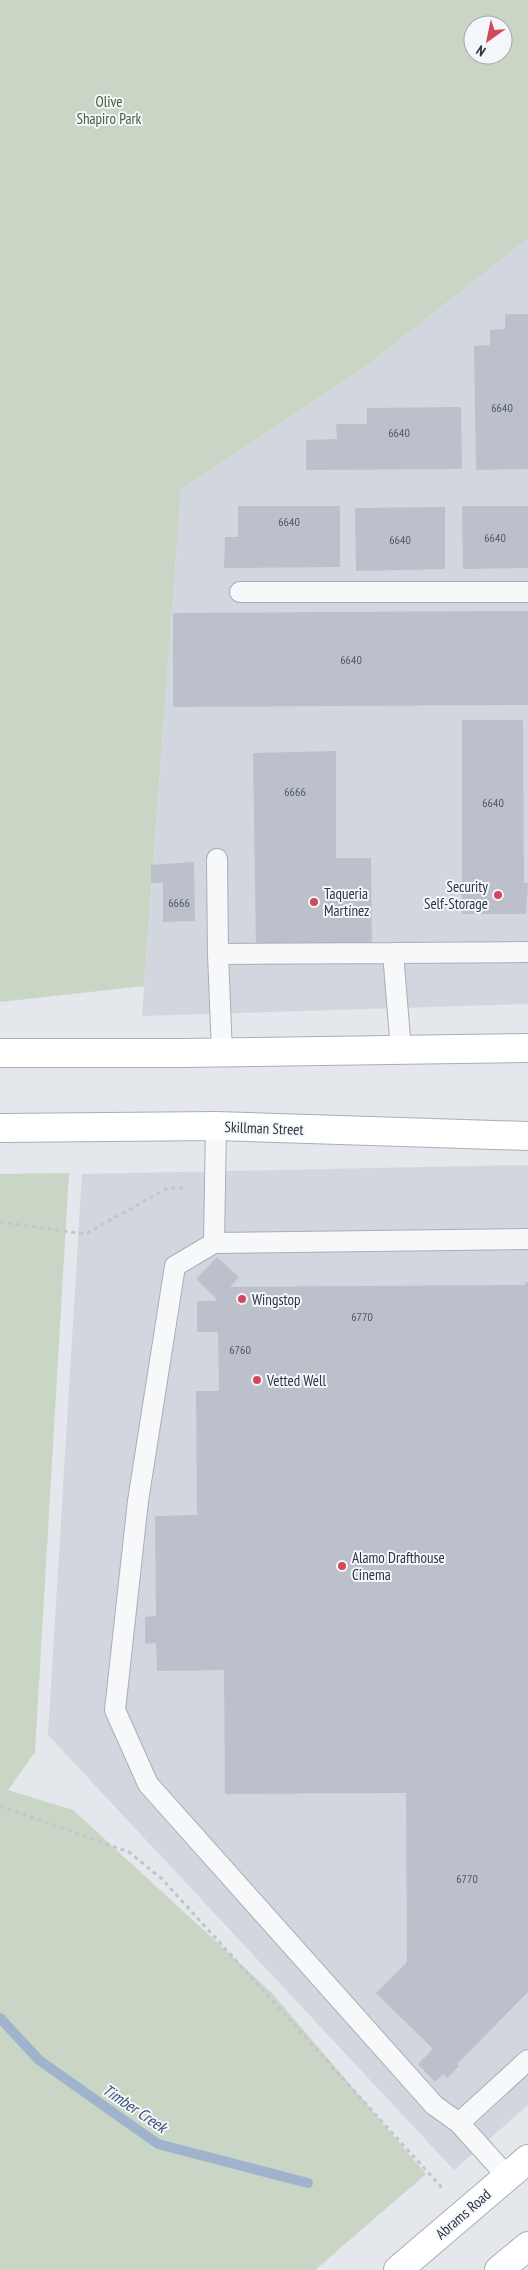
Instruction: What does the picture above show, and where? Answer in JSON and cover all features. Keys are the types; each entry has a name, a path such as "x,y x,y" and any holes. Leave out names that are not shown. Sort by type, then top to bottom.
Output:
{"main road":[{"path":"0,1053 222,1053 528,1048"},
{"name":"Skillman Street","path":"0,1128 216,1126 528,1136"},
{"name":"Abrams Road","path":"398,2270 528,2159"},
{"path":"500,2270 528,2246"}],"lane":[{"path":"240,592 528,592"},
{"path":"217,859 222,1053"},
{"path":"218,954 528,952"},
{"path":"393,953 401,1050"},
{"path":"214,1243 216,1126"},
{"path":"507,2176 459,2123 434,2105 148,1784 115,1710 138,1501 175,1266 214,1243 528,1239"},
{"path":"459,2123 528,2060"}],"path":[{"path":"0,1222 84,1234 168,1188 215,1189"},
{"path":"0,1806 129,1852 162,1878 465,2212"}],"shaded area":[{"path":"528,238 528,1004 142,1016 181,489 365,367"},
{"path":"528,1165 528,2105 454,2170 48,1735 82,1174"}],"green space":[{"name":"Olive Shapiro Park","path":"0,0 528,0 528,238 365,367 181,489 144,986 0,1002"},
{"path":"69,1173 35,1752 8,1790 73,1810 272,1993 426,2174 315,2270 0,2270 0,1174"}],"building":[{"path":"505,314 528,314 528,469 476,470 474,346 490,345 490,330 505,329"},
{"path":"461,407 462,469 306,470 306,440 337,439 336,424 367,424 367,408"},
{"path":"238,506 340,506 340,567 224,568 225,537 238,537"},
{"path":"462,506 528,506 528,568 463,569"},
{"path":"445,507 445,569 356,571 355,508"},
{"path":"528,611 528,705 173,707 173,613"},
{"path":"462,720 523,720 524,883 528,883 526,914 462,914"},
{"name":"Taqueria Martínez","path":"336,751 336,858 371,858 372,947 256,947 253,753"},
{"path":"194,862 195,921 163,922 163,883 151,883 151,865"},
{"name":"Alamo Drafthouse Cinema","path":"217,1257 239,1277 230,1287 524,1285 528,1281 528,1992 457,2064 459,2066 447,2078 443,2074 435,2082 418,2064 433,2049 376,1993 407,1962 406,1793 225,1794 224,1670 157,1671 156,1643 145,1644 145,1617 156,1616 155,1516 197,1515 196,1391 219,1391 218,1332 197,1332 197,1301 216,1301 216,1298 196,1279"}],"waterway":[{"name":"Timber Creek","path":"0,2018 39,2060 158,2144 308,2183"}],"place":[{"name":"Security Self-Storage","path":"498,895"},
{"name":"Taqueria Martínez","path":"314,902"},
{"name":"Wingstop","path":"242,1299"},
{"name":"Vetted Well","path":"257,1380"},
{"name":"Alamo Drafthouse Cinema","path":"342,1566"}]}
